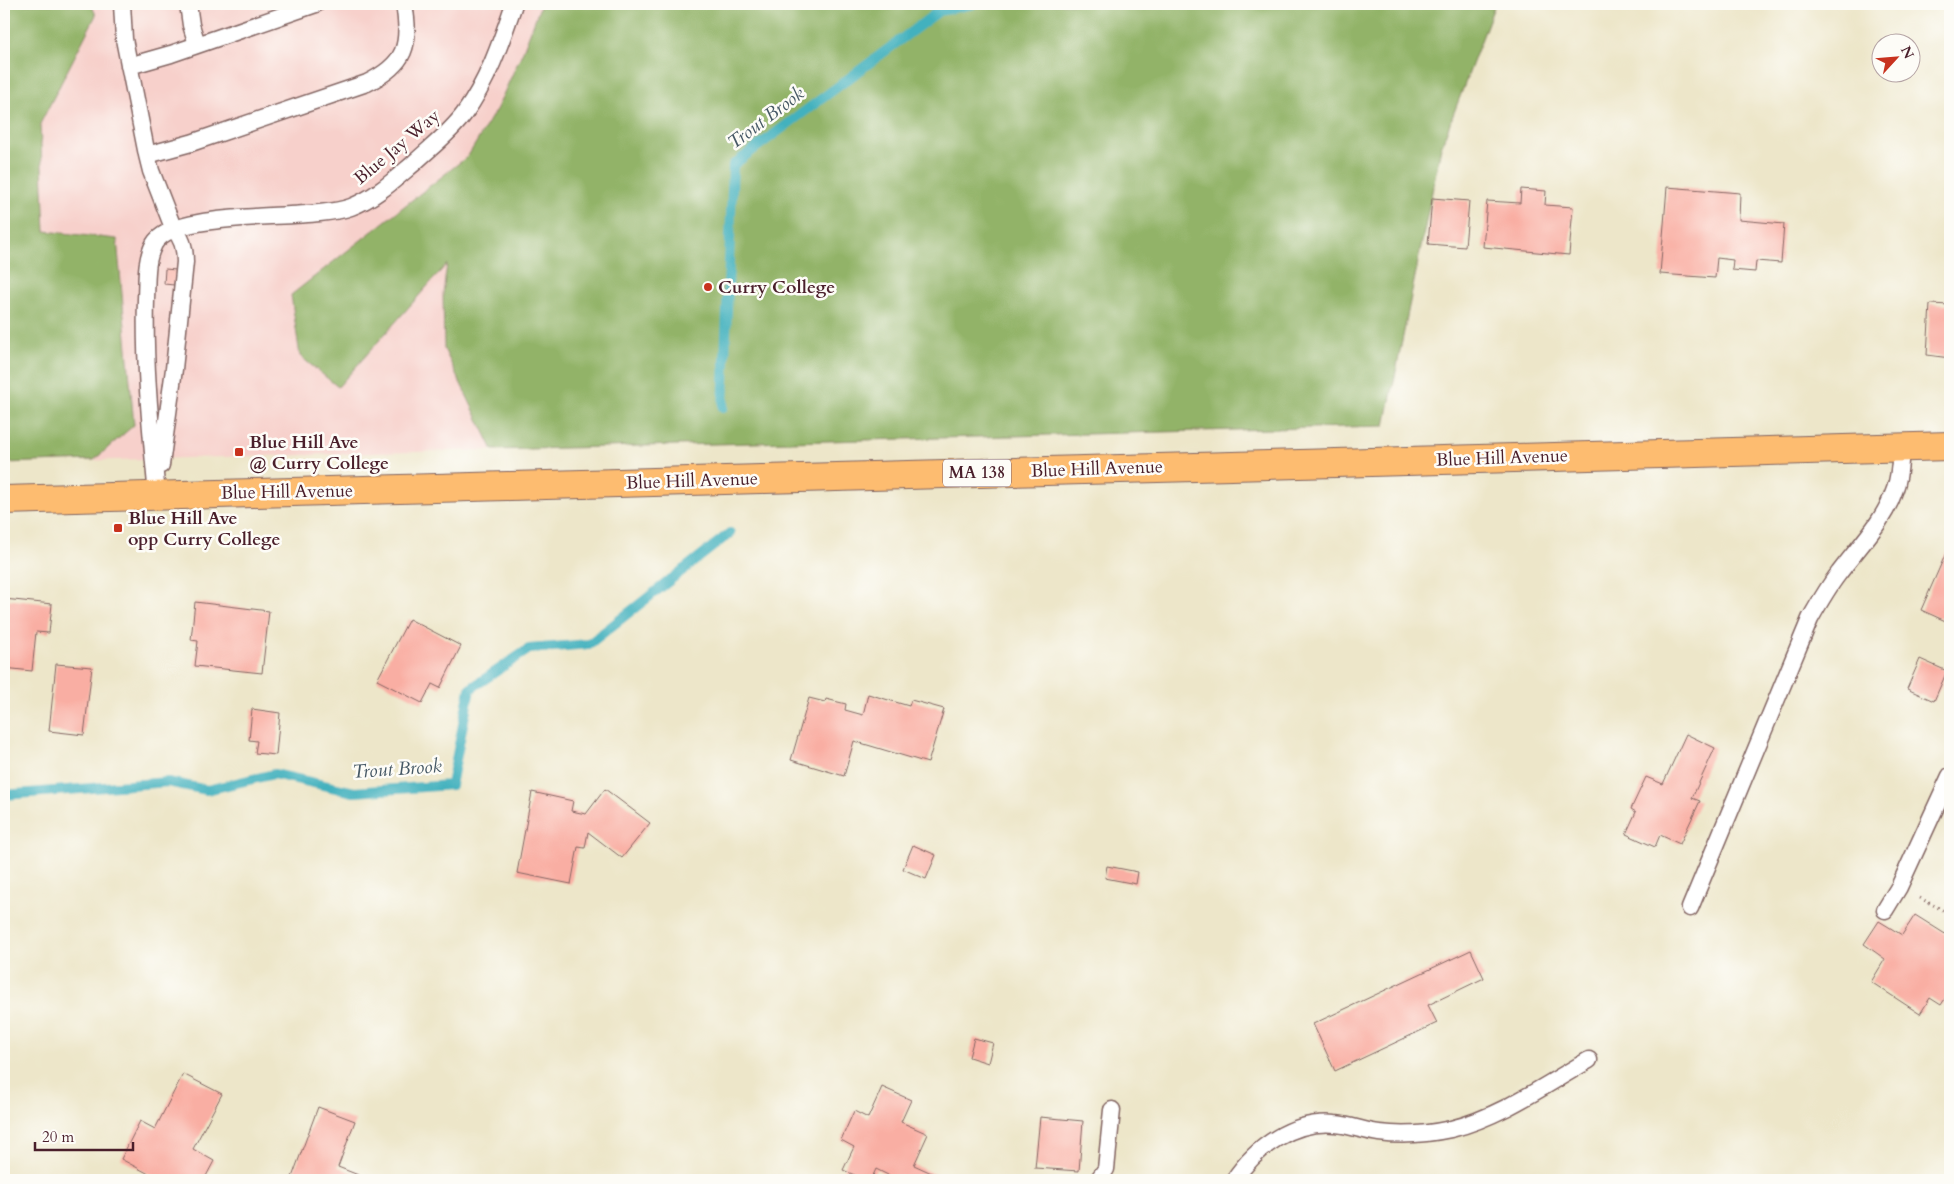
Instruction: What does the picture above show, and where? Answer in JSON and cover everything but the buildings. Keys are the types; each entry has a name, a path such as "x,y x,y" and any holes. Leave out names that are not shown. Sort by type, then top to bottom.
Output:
{"highway":[{"name":"Blue Hill Avenue","path":"4,500 1950,446"}],"lane":[{"path":"122,4 129,66 147,155 174,230 182,241 185,262 174,369 157,496"},
{"path":"188,4 191,25 197,44"},
{"path":"129,66 154,60 316,4"},
{"path":"147,155 191,143 367,83 387,72 399,60 406,45 407,20 404,4"},
{"name":"Blue Jay Way","path":"157,496 146,364 147,269 148,256 155,241 174,230 208,221 338,211 362,203 374,196 438,141 464,114 486,77 500,45 514,4"},
{"path":"1690,908 1810,619 1824,593 1886,510 1896,488 1900,468 1901,447"},
{"path":"1885,910 1899,887 1950,776"},
{"path":"1234,1180 1252,1157 1265,1145 1280,1136 1298,1129 1317,1124 1335,1124 1379,1133 1426,1134 1449,1130 1470,1124 1498,1112 1589,1060"},
{"path":"1098,1180 1106,1168 1112,1110"}],"path":[{"path":"1899,887 1950,914"}],"shaded area":[{"name":"Curry College","path":"4,4 1469,4 1385,426 4,463"}],"green space":[{"path":"4,4 91,4 96,15 40,124 45,231 117,239 134,425 94,460 4,463"},
{"name":"Curry College","path":"541,4 1495,4 1441,147 1385,426 493,450 444,349 443,294 447,264 338,387 300,356 291,295 468,156 497,108 523,51"}],"waterway":[{"name":"Trout Brook","path":"723,408 733,165 939,11 973,4"},
{"name":"Trout Brook","path":"4,795 168,782 207,790 274,774 354,792 451,785 470,689 529,649 589,644 730,533"}],"place":[{"name":"Curry College","path":"708,287"},
{"name":"Blue Hill Ave @ Curry College","path":"239,452"},
{"name":"Blue Hill Ave opp Curry College","path":"118,528"}]}
